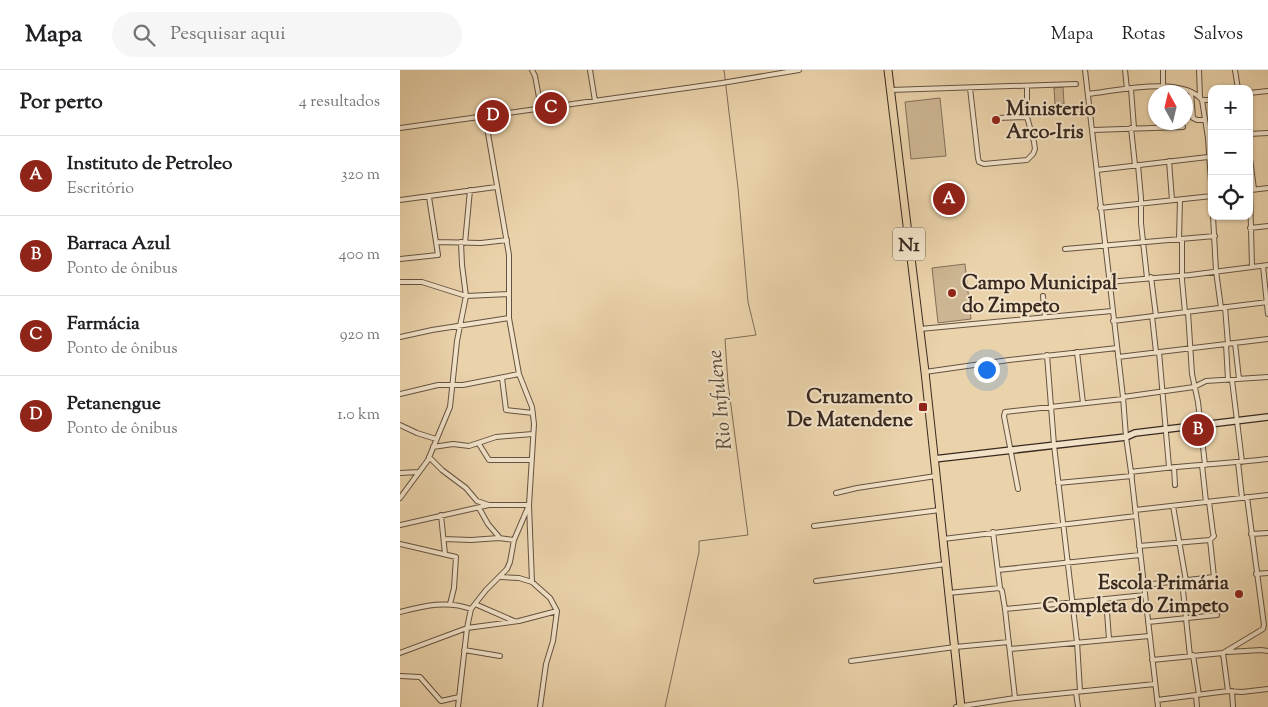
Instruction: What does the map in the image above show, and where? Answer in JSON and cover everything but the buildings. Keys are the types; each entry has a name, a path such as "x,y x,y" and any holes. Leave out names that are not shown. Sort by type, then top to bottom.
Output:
{"highway":[{"name":"N1","path":"888,70 925,372 959,706"}],"street":[{"path":"532,70 535,76 541,108"},
{"path":"590,70 595,101"},
{"path":"400,128 722,83 799,70"},
{"path":"1085,70 1158,707"},
{"path":"1125,70 1129,89 1143,241 1154,316 1165,430 1175,485"},
{"path":"1160,85 1163,70"},
{"path":"1199,70 1201,99 1208,131"},
{"path":"1235,70 1237,85"},
{"path":"890,90 1076,84"},
{"path":"970,88 978,158 981,164 1027,160 1032,156 1035,146 1026,117 1027,86"},
{"path":"1088,94 1148,88"},
{"path":"1253,92 1268,90"},
{"path":"1193,93 1201,99 1208,100"},
{"path":"484,116 510,267 509,318 519,374 530,398 533,413 529,505 532,582"},
{"path":"998,118 1026,117"},
{"path":"1193,118 1205,120"},
{"path":"1093,130 1148,128"},
{"path":"1253,134 1268,133"},
{"path":"1097,170 1208,157"},
{"path":"1169,162 1172,200"},
{"path":"400,200 429,198 496,187"},
{"path":"1253,190 1268,188"},
{"path":"400,498 429,457 450,406 457,341 466,296 462,265 470,190"},
{"path":"1100,208 1208,196"},
{"path":"400,259 438,254 429,198"},
{"path":"1144,586 1214,577 1210,540 1214,534 1207,502 1201,425 1192,374 1192,348 1182,282 1180,200"},
{"path":"1213,220 1216,271 1223,307 1244,498 1251,534 1263,628 1225,652"},
{"path":"1250,220 1252,267"},
{"path":"1250,228 1268,226"},
{"path":"1065,249 1215,236"},
{"path":"436,242 481,243 506,240"},
{"path":"1108,282 1149,277 1183,276 1268,265"},
{"path":"1262,266 1268,314"},
{"path":"400,282 422,282 466,296 509,294"},
{"path":"1043,296 1045,317"},
{"path":"1114,321 1267,302"},
{"path":"919,329 1112,311"},
{"path":"400,335 509,318"},
{"path":"1118,357 1268,339"},
{"path":"1235,343 1238,379"},
{"path":"925,372 1117,348"},
{"path":"1077,352 1083,403"},
{"path":"1047,356 1054,445 1077,642 1078,707"},
{"path":"400,394 438,385 453,386 519,374"},
{"path":"1018,489 1004,416 1006,412 1162,392 1194,387 1206,381 1268,377"},
{"path":"502,378 506,410 533,413"},
{"path":"934,459 1126,437 1135,433 1268,417"},
{"path":"400,425 436,439"},
{"path":"433,447 453,444 464,447 480,444 496,436 533,434"},
{"path":"480,444 490,460 530,460"},
{"path":"429,457 442,470 466,488 477,501 488,524 499,538"},
{"path":"1058,483 1172,467 1268,459"},
{"path":"400,473 419,472"},
{"path":"836,493 936,476"},
{"path":"1135,510 1268,495"},
{"path":"477,501 489,505"},
{"path":"400,525 489,505 529,505"},
{"path":"458,707 464,650 471,609 486,590 507,569 514,540 529,505"},
{"path":"1173,506 1180,542 1186,618 1198,695 1197,707"},
{"path":"814,526 940,510"},
{"path":"441,515 445,554"},
{"path":"943,539 1136,516"},
{"path":"993,532 1000,588 1006,609 1015,698"},
{"path":"1251,534 1268,533"},
{"path":"444,539 499,538 514,540"},
{"path":"1139,546 1210,540"},
{"path":"400,544 456,557 454,588 450,604"},
{"path":"998,570 1140,555"},
{"path":"816,581 946,564"},
{"path":"1256,574 1268,572"},
{"path":"501,576 532,582 550,598 556,612 554,634 546,664 540,707"},
{"path":"948,593 1000,588"},
{"path":"1006,609 1145,595"},
{"path":"1106,599 1109,639"},
{"path":"400,612 428,606 450,604 459,604 471,609"},
{"path":"475,604 514,621"},
{"path":"1262,612 1268,610"},
{"path":"400,652 467,628 556,612"},
{"path":"1148,622 1217,615"},
{"path":"1010,649 1149,636"},
{"path":"851,661 954,647 1009,642"},
{"path":"464,650 500,656"},
{"path":"1152,660 1225,652 1268,651"},
{"path":"1225,652 1233,707"},
{"path":"400,676 420,677 441,701 459,697"},
{"path":"959,706 1015,698 1155,684"},
{"path":"1157,700 1230,691 1242,692 1268,689"}],"shaded area":[{"path":"1063,87 1064,104 1055,104 1054,88"},
{"path":"940,98 946,156 911,159 905,102"},
{"name":"Campo Municipal do Zimpeto","path":"965,264 971,319 938,323 932,268"}],"waterway":[{"name":"Rio Infulene","path":"665,707 699,552 699,541 748,535 728,383 725,339 756,335 748,302 738,188 724,70"}],"place":[{"name":"Farmácia","path":"551,108"},
{"name":"Petanengue","path":"493,116"},
{"name":"Ministerio Arco-Iris","path":"996,120"},
{"name":"Instituto de Petroleo","path":"949,199"},
{"name":"Campo Municipal do Zimpeto","path":"952,293"},
{"name":"Cruzamento De Matendene","path":"923,407"},
{"name":"Barraca Azul","path":"1198,430"},
{"name":"Escola Primária Completa do Zimpeto","path":"1239,594"}]}
